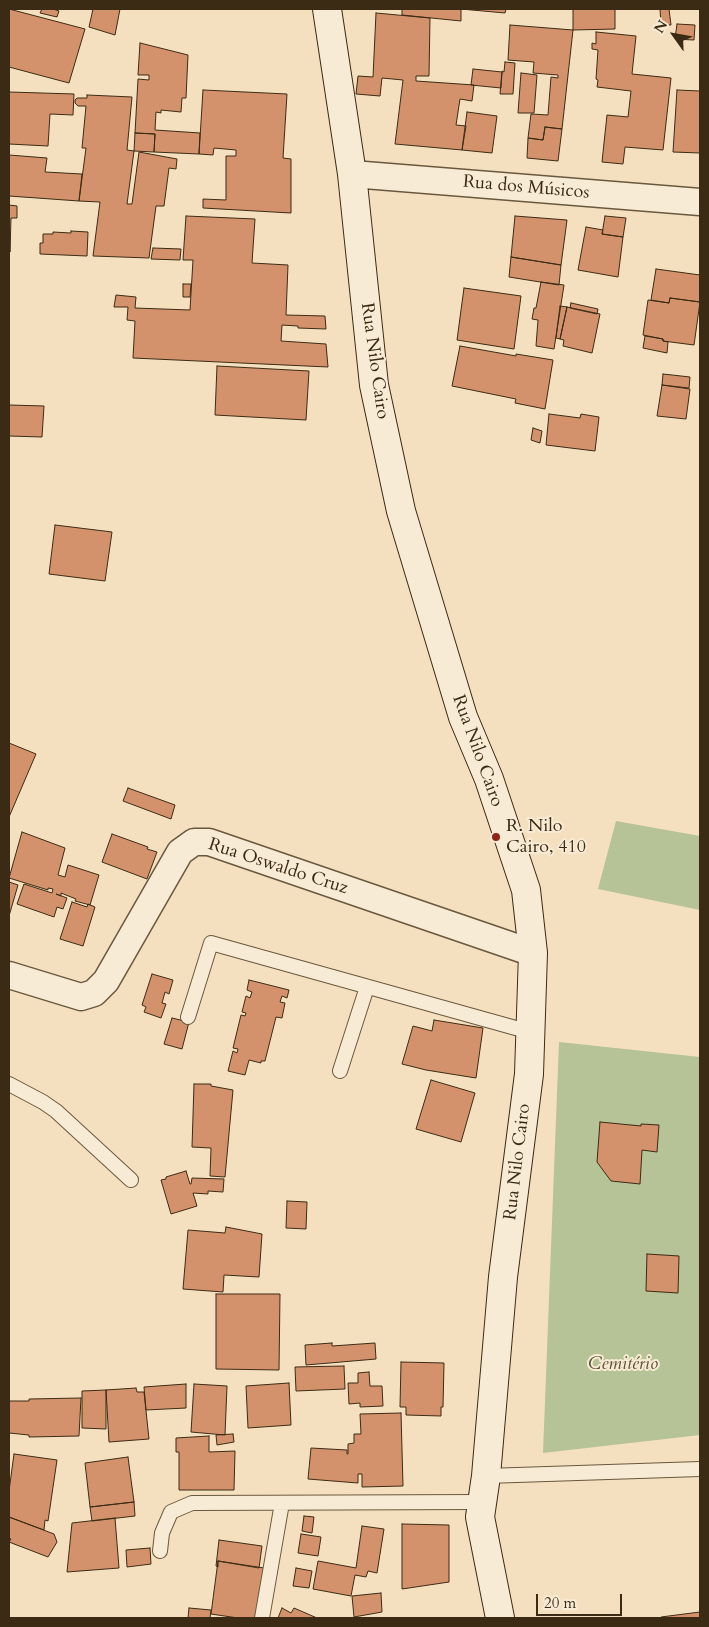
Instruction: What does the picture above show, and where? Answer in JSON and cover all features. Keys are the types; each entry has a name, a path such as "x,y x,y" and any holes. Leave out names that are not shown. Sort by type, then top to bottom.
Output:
{"street":[{"name":"Rua Nilo Cairo","path":"327,9 352,174 374,385 401,511 462,717 489,779 526,890 533,953 529,1074 503,1277 480,1517 500,1618"},
{"name":"Rua dos Músicos","path":"352,174 700,202"},
{"name":"Rua Oswaldo Cruz","path":"9,975 81,997 94,993 106,981 180,852 194,842 209,842 533,953"}],"lane":[{"path":"188,1017 211,943 530,1032"},
{"path":"340,1071 367,986"},
{"path":"9,1084 56,1111 131,1180"},
{"path":"160,1551 162,1533 171,1512 192,1503 282,1503 484,1489 700,1469"},
{"path":"262,1618 282,1503"}],"green space":[{"path":"616,821 700,836 700,910 598,889"},
{"name":"Cemitério","path":"559,1042 700,1057 700,1435 543,1453"}],"building":[{"path":"9,9 85,29 69,83 9,67"},
{"path":"42,9 59,11 57,17 40,13"},
{"path":"93,9 120,9 115,35 89,27"},
{"path":"402,9 461,9 461,21 402,15"},
{"path":"461,9 506,9 505,13"},
{"path":"573,9 615,9 615,29 573,30"},
{"path":"660,9 669,9 671,25 661,25"},
{"path":"376,13 430,18 429,76 416,76 416,81 474,85 472,101 460,99 456,125 466,126 462,150 395,144 403,80 382,78 380,96 356,94 358,76 373,77"},
{"path":"677,24 695,25 694,40 675,39"},
{"path":"510,25 573,30 562,129 545,127 543,140 528,138 531,114 548,115 551,77 558,78 558,75 533,73 534,62 508,60"},
{"path":"596,32 636,36 632,74 671,78 663,150 625,147 623,164 602,162 607,115 628,117 631,91 597,87 598,50 592,49 592,43 596,44"},
{"path":"140,43 188,55 186,98 182,98 181,112 161,110 161,113 156,112 155,130 200,133 199,154 154,152 155,134 135,133 138,79 149,80 149,75 138,75"},
{"path":"505,62 515,63 513,94 500,94 502,71 504,72"},
{"path":"473,69 502,72 501,88 471,85"},
{"path":"521,73 537,75 534,113 518,113"},
{"path":"203,90 287,94 283,158 291,159 291,213 203,208 203,199 226,200 226,156 236,156 236,150 214,148 213,155 199,154"},
{"path":"677,90 700,91 700,153 673,152"},
{"path":"9,92 74,94 73,115 50,114 48,146 9,144"},
{"path":"87,95 132,97 127,150 134,151 127,204 132,204 139,152 177,159 176,169 169,168 164,206 156,206 149,258 93,256 100,202 79,201 86,148 82,148 86,106 78,106 75,103 77,98 87,98"},
{"path":"467,112 497,116 492,153 462,150"},
{"path":"545,127 562,129 558,161 527,158 528,138 543,140"},
{"path":"135,133 155,134 154,152 134,151"},
{"path":"9,155 47,158 45,172 82,174 79,201 9,196"},
{"path":"9,205 17,206 17,218 11,218 10,252"},
{"path":"186,216 255,219 252,263 288,265 286,315 325,316 326,329 298,328 298,326 282,325 281,341 326,344 328,367 133,358 135,321 127,320 128,307 114,307 116,295 136,297 135,308 190,310 193,260 183,260"},
{"path":"515,216 567,220 561,265 511,257"},
{"path":"605,216 626,218 623,237 602,234"},
{"path":"586,227 603,230 602,234 623,237 618,277 578,270"},
{"path":"71,231 88,232 87,256 40,254 40,243 43,243 43,234 53,234 53,232 71,233"},
{"path":"153,248 181,249 180,260 151,259"},
{"path":"511,257 561,265 559,285 509,277"},
{"path":"656,269 700,275 700,302 670,298 669,303 651,300"},
{"path":"541,282 564,285 554,349 536,346 538,320 532,319"},
{"path":"183,284 191,284 190,297 183,297"},
{"path":"464,288 521,296 514,349 457,340"},
{"path":"670,298 700,302 694,345 663,341 663,339 643,335 648,300 669,303"},
{"path":"571,303 598,309 597,314 570,308"},
{"path":"560,306 567,307 560,339 556,338"},
{"path":"567,307 600,314 592,353 563,346 564,340 560,339"},
{"path":"645,336 663,339 663,341 668,342 667,353 643,348"},
{"path":"460,346 516,356 516,354 553,360 545,409 515,403 516,399 452,386"},
{"path":"217,366 309,371 306,420 215,415"},
{"path":"663,374 690,377 689,388 662,385"},
{"path":"662,385 690,389 686,419 657,416"},
{"path":"9,405 44,406 42,437 9,436"},
{"path":"549,414 580,418 581,414 599,417 595,451 546,445"},
{"path":"533,428 542,431 540,443 531,440"},
{"path":"55,525 112,532 105,581 49,574"},
{"path":"9,743 36,754 9,817"},
{"path":"128,788 175,805 171,819 123,801"},
{"path":"22,832 65,848 58,875 65,877 68,865 99,875 90,905 75,901 76,899 61,893 61,896 67,898 63,909 57,907 54,917 17,904 24,884 52,893 53,889 48,888 48,890 9,878"},
{"path":"112,834 157,852 147,879 102,862"},
{"path":"9,882 18,885 9,916"},
{"path":"72,902 87,907 88,904 95,907 83,946 60,939"},
{"path":"152,974 173,980 169,994 165,992 162,1003 166,1004 161,1018 144,1012 146,1007 142,1005"},
{"path":"249,980 289,990 287,998 282,996 280,1002 285,1003 282,1018 276,1017 265,1061 261,1061 261,1063 249,1060 245,1075 228,1071 233,1051 237,1053 238,1049 233,1048 241,1015 245,1016 246,1013 242,1012 246,996 250,998 252,992 247,990"},
{"path":"172,1018 189,1022 182,1049 164,1044"},
{"path":"434,1020 483,1028 476,1078 402,1064 413,1026 432,1031"},
{"path":"431,1080 475,1093 461,1142 416,1129"},
{"path":"194,1084 211,1084 211,1086 233,1090 225,1177 210,1176 211,1148 192,1147"},
{"path":"600,1122 641,1126 641,1124 659,1125 657,1152 642,1150 640,1184 611,1181 597,1162"},
{"path":"186,1171 190,1184 192,1178 224,1179 223,1192 193,1193 197,1206 171,1214 161,1180"},
{"path":"287,1201 307,1202 306,1229 286,1228"},
{"path":"226,1227 262,1234 259,1277 224,1275 223,1292 183,1289 188,1230 225,1233"},
{"path":"647,1254 679,1256 678,1293 646,1291"},
{"path":"216,1294 280,1294 279,1370 216,1369"},
{"path":"332,1343 332,1346 375,1343 376,1359 306,1365 305,1345"},
{"path":"401,1362 444,1363 441,1416 406,1415 406,1407 400,1407"},
{"path":"344,1366 345,1389 296,1391 295,1367"},
{"path":"369,1372 370,1386 382,1386 383,1406 360,1407 360,1403 349,1404 348,1383 358,1383 358,1373"},
{"path":"289,1383 291,1425 248,1428 246,1386"},
{"path":"186,1384 186,1408 146,1410 144,1387"},
{"path":"194,1384 227,1386 225,1435 191,1432"},
{"path":"136,1388 137,1392 144,1392 149,1439 109,1442 106,1390"},
{"path":"106,1390 106,1429 82,1428 82,1391"},
{"path":"81,1398 79,1436 29,1437 29,1435 9,1433 9,1401"},
{"path":"401,1413 403,1486 362,1487 362,1474 358,1474 358,1483 308,1479 311,1448 347,1450 348,1454 348,1444 354,1443 354,1434 361,1434 360,1414"},
{"path":"233,1434 234,1442 217,1445 216,1435"},
{"path":"209,1436 209,1452 235,1451 234,1490 179,1490 179,1452 176,1452 176,1438"},
{"path":"14,1454 57,1460 48,1521 45,1520 44,1530 9,1517 9,1491"},
{"path":"128,1457 134,1502 90,1507 85,1463"},
{"path":"134,1502 135,1516 92,1521 90,1507"},
{"path":"304,1516 314,1517 312,1533 302,1531"},
{"path":"9,1517 54,1534 57,1542 48,1557 9,1542 11,1539 9,1538"},
{"path":"115,1518 119,1568 67,1572 72,1523"},
{"path":"402,1524 449,1525 449,1582 402,1589"},
{"path":"362,1526 384,1529 377,1573 368,1571 366,1577 355,1575 351,1596 313,1589 318,1561 356,1568"},
{"path":"301,1534 321,1537 318,1556 298,1553"},
{"path":"219,1540 262,1546 259,1568 218,1561 218,1567 216,1566"},
{"path":"150,1548 151,1564 127,1567 126,1550"},
{"path":"218,1561 264,1568 256,1618 238,1618 211,1614"},
{"path":"296,1568 312,1571 309,1588 293,1586"},
{"path":"381,1593 382,1612 354,1617 352,1596"},
{"path":"189,1608 211,1610 210,1618 188,1618"},
{"path":"282,1608 291,1613 294,1608 317,1618 278,1618"},
{"path":"700,1612 700,1618 661,1618 661,1617"}],"place":[{"name":"R. Nilo Cairo, 410","path":"496,837"}]}
